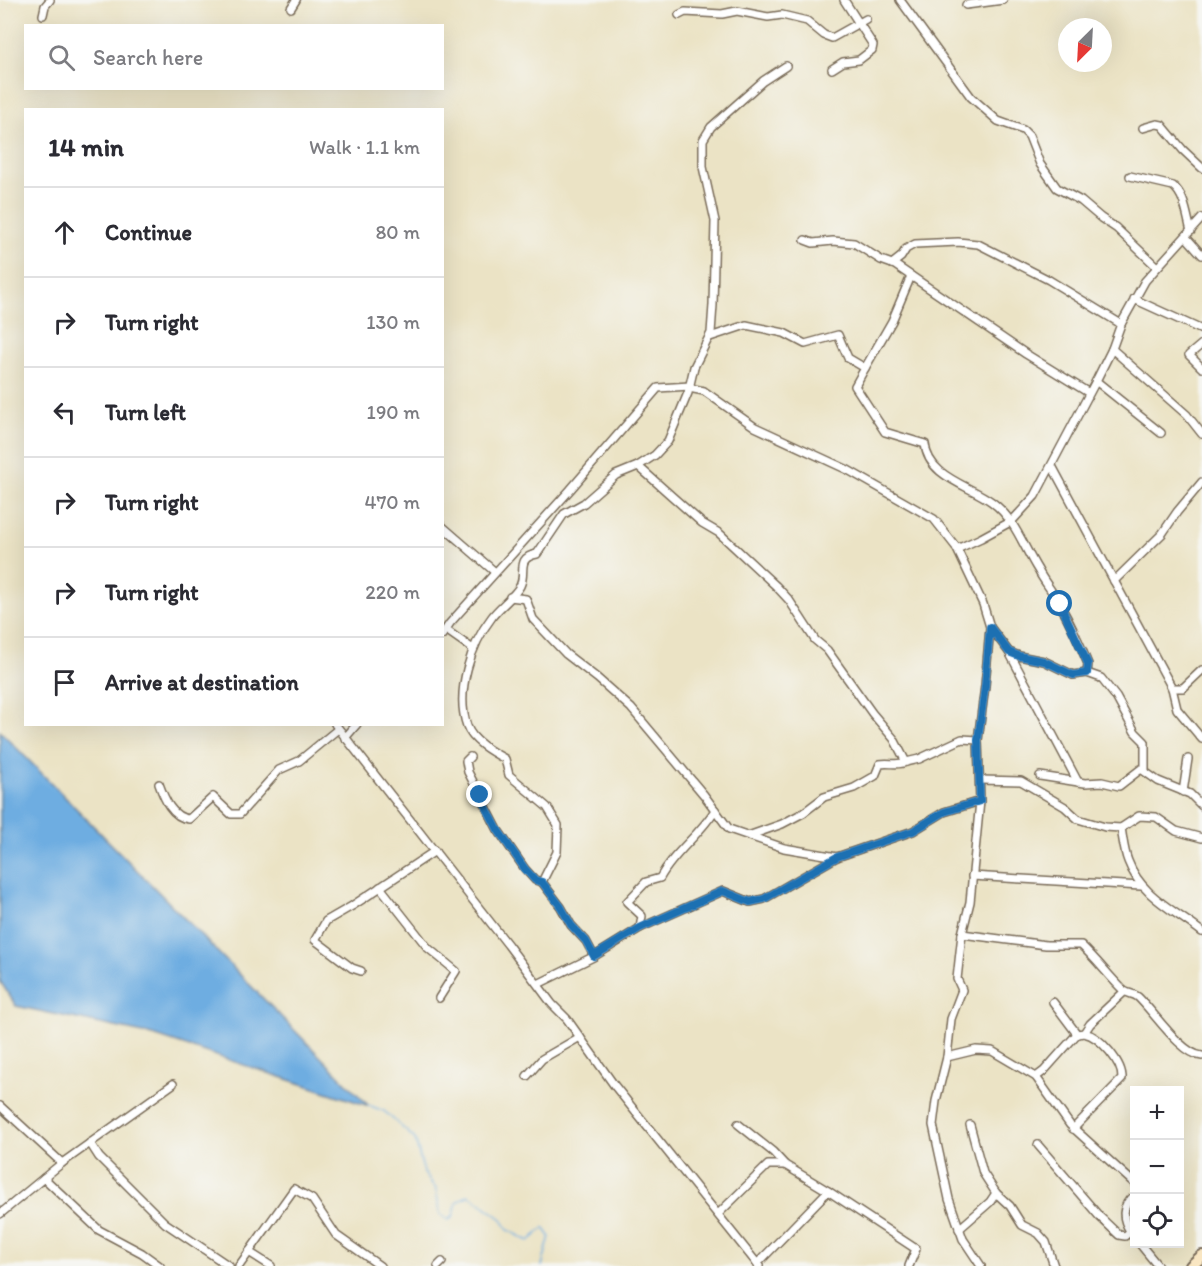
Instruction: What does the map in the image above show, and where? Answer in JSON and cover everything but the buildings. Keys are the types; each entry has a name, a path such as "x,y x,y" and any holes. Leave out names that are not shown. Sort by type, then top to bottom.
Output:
{"street":[{"path":"43,15 45,6 50,0"},
{"path":"291,8 296,0"},
{"path":"832,69 843,62 859,60 872,50 873,45 844,0"},
{"path":"900,0 971,97 998,121 1023,130 1029,136 1040,164 1057,188 1081,201 1101,219 1116,228 1157,267"},
{"path":"966,5 1003,0"},
{"path":"679,15 686,12 722,14 737,11 768,17 782,15 807,21 831,38 867,19"},
{"path":"542,882 557,852 558,825 547,807 509,775 505,759 488,750 467,728 464,690 467,665 489,620 521,585 523,562 530,555 537,554 564,514 584,504 610,479 655,455 668,441 689,387 694,367 710,337 715,220 703,167 703,140 711,128 763,81 786,66"},
{"path":"1143,128 1162,125 1202,168"},
{"path":"1130,176 1173,186 1176,189 1181,197 1188,234 1202,255"},
{"path":"957,549 1012,521 1035,496 1096,381 1121,324 1144,281 1202,218"},
{"path":"805,240 813,243 832,241 854,243 911,276 1026,354 1089,393"},
{"path":"892,264 901,257 906,249 915,244 958,242 978,244 1049,279 1121,324"},
{"path":"911,276 892,321 855,386 885,432 925,444 926,451 934,464 949,479 993,502 1012,521 1038,571 1060,604 1088,664 1087,673"},
{"path":"1134,299 1202,330"},
{"path":"710,337 746,325 784,333 805,344 838,335 848,358 865,368"},
{"path":"1202,344 1189,355 1202,368"},
{"path":"1112,349 1187,415 1202,434"},
{"path":"1096,381 1161,433"},
{"path":"473,649 445,627 570,490 658,388 689,387 704,391 755,427 848,470 934,519 957,549 983,604 990,627 1009,652 1078,782"},
{"path":"638,466 702,523 719,533 789,600 815,640 827,650 872,713 894,739 906,762"},
{"path":"1052,466 1172,688 1177,710 1202,739"},
{"path":"1114,581 1162,534 1202,482"},
{"path":"444,528 495,572"},
{"path":"510,597 526,599 533,619 566,654 631,708 699,788 729,829 784,848 837,857"},
{"path":"981,1266 959,1229 949,1199 933,1125 936,1101 948,1057 951,1019 962,990 957,979 962,934 970,902 980,801 978,740 990,627"},
{"path":"1009,652 1044,661 1073,675 1087,673 1103,680 1116,697 1135,732 1145,741 1145,771"},
{"path":"1172,688 1183,688 1202,670"},
{"path":"345,738 355,726"},
{"path":"159,784 172,810 182,819 189,819 213,797 231,814 240,814 279,770 299,761 337,727 580,1037 614,1085 758,1265 828,1191"},
{"path":"751,835 782,824 803,813 824,797 854,788 875,776 880,764 899,765 919,759 962,739 978,740"},
{"path":"470,757 466,761 468,772 498,830 525,869 535,880 542,882 571,925 586,941 594,956"},
{"path":"1183,792 1188,759"},
{"path":"1040,776 1078,782 1102,782 1119,786 1141,769 1158,781 1190,794 1202,806"},
{"path":"980,780 1021,781 1065,807 1078,819 1105,827 1121,828 1139,816 1156,817 1176,831 1202,838"},
{"path":"538,984 594,956 640,928 723,891 750,902 764,899 837,857 913,831 944,812 980,801"},
{"path":"640,928 642,916 627,902 646,882 660,878 669,862 706,824 715,810"},
{"path":"1121,828 1128,861 1141,886 1158,902 1202,932"},
{"path":"361,971 352,969 315,940 326,921 435,851"},
{"path":"972,876 1141,886"},
{"path":"380,887 428,948 456,971 439,998"},
{"path":"962,934 1046,945 1081,945 1124,992 1138,997 1158,1021 1193,1054 1202,1056"},
{"path":"1036,1077 1124,992"},
{"path":"1053,1002 1081,1033 1091,1034 1116,1060 1123,1071 1122,1079 1073,1129"},
{"path":"527,1076 542,1059 580,1037"},
{"path":"948,1057 976,1050 992,1051 1036,1077 1045,1093 1073,1129 1130,1179"},
{"path":"0,1214 62,1163 173,1084"},
{"path":"0,1106 62,1163"},
{"path":"738,1124 773,1152 785,1165 916,1249 909,1266"},
{"path":"970,1125 983,1173 996,1193 1010,1206 1022,1225 1038,1233 1046,1242 1054,1266"},
{"path":"90,1143 99,1157 165,1223 229,1266"},
{"path":"1038,1145 1109,1226 1119,1235 1125,1236 1130,1234"},
{"path":"718,1214 768,1164 773,1152"},
{"path":"768,1164 785,1165"},
{"path":"44,1178 99,1230 142,1253 160,1266"},
{"path":"239,1266 294,1189 312,1199 336,1235 380,1266"},
{"path":"959,1229 990,1202 996,1193"},
{"path":"1130,1199 1126,1204 1124,1215 1125,1226 1130,1230"},
{"path":"1143,1248 1158,1266"},
{"path":"249,1252 271,1266"}],"water":[{"path":"0,731 369,1106 153,1035 16,1006 0,981"}],"waterway":[{"path":"368,1105 384,1111 415,1139 424,1173 436,1189 440,1214 448,1220 453,1217 457,1202 469,1195 502,1219 508,1230 529,1241 544,1228 550,1236 542,1266"}],"route":[{"path":"480,795 498,830 525,869 535,880 542,882 571,925 586,941 594,956 640,928 690,908 723,891 750,902 764,899 837,857 913,831 944,812 980,801 978,740 990,627 1009,652 1044,661 1076,676 1087,673 1088,664 1060,604"}]}
